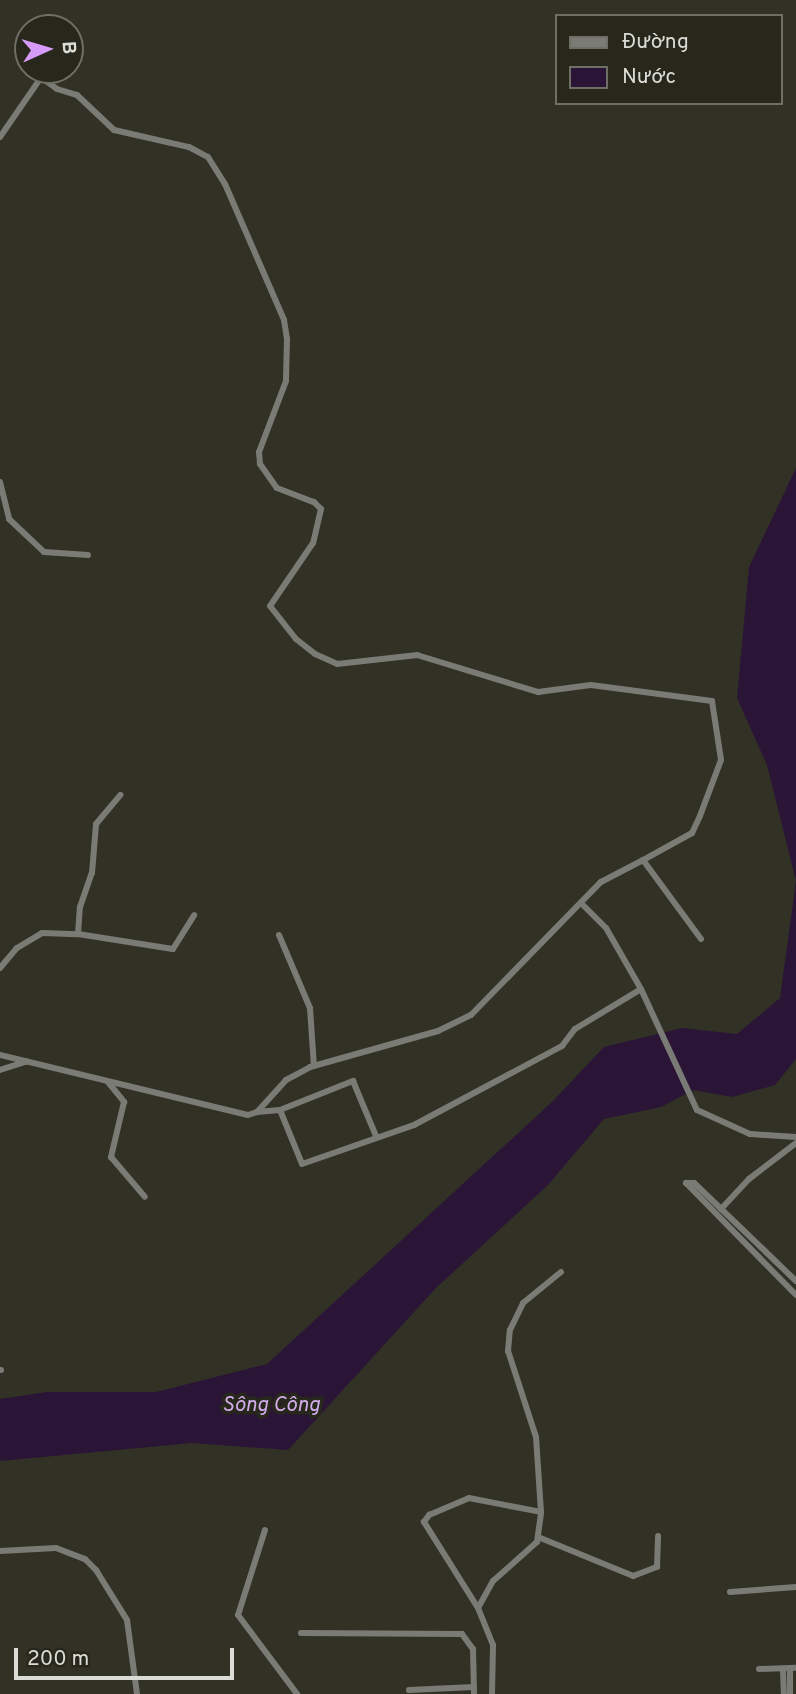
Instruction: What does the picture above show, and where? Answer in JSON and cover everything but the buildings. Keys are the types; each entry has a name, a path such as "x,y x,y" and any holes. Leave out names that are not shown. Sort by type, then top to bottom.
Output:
{"street":[{"path":"0,136 36,84"},
{"path":"52,84 78,95 114,130 197,150 208,157 225,184 284,320 287,339 286,381 260,452 260,464 277,488 314,502 321,509 313,543 270,606 296,639 315,654 337,664 417,655 538,692 591,685 712,701 721,760 692,832 610,876 471,1016 439,1031 314,1066 286,1080 257,1112"},
{"path":"0,482 9,517 44,552 89,555"},
{"path":"0,520 9,517"},
{"path":"78,934 80,907 92,873 96,824 120,796"},
{"path":"643,860 701,939"},
{"path":"581,903 606,928 641,989 695,1107 731,1129 796,1137"},
{"path":"0,968 30,938 42,933 78,934 173,949 194,915"},
{"path":"279,935 310,1008 314,1066"},
{"path":"279,1110 299,1163 414,1125 562,1046 575,1029 641,989"},
{"path":"0,1055 248,1115 279,1110 353,1081 376,1136"},
{"path":"0,1070 27,1061"},
{"path":"106,1080 124,1102 111,1157 145,1197"},
{"path":"721,1209 749,1179 796,1143"},
{"path":"796,1281 694,1183 686,1183 796,1295"},
{"path":"478,1608 493,1581 538,1537 541,1512 536,1440 508,1351 510,1331 523,1303 561,1272"},
{"path":"492,1694 493,1645 478,1608 424,1522 429,1515 468,1498 541,1512"},
{"path":"265,1530 238,1615 297,1694"},
{"path":"538,1537 633,1576 657,1567 658,1536"},
{"path":"0,1551 56,1548 85,1559 96,1570 127,1620 137,1694"},
{"path":"730,1592 796,1587"},
{"path":"300,1633 462,1634 473,1648 474,1691 409,1690"},
{"path":"759,1669 790,1669"},
{"path":"784,1694 790,1669"},
{"path":"790,1669 790,1694"}],"water":[{"path":"796,468 796,881 767,765 737,698 749,567"},
{"name":"Sông Công","path":"796,881 796,1059 775,1085 732,1097 693,1090 661,1107 604,1119 548,1185 436,1288 288,1450 192,1443 0,1461 0,1399 47,1392 156,1392 267,1364 552,1102 604,1047 682,1028 737,1034 780,998"}]}
